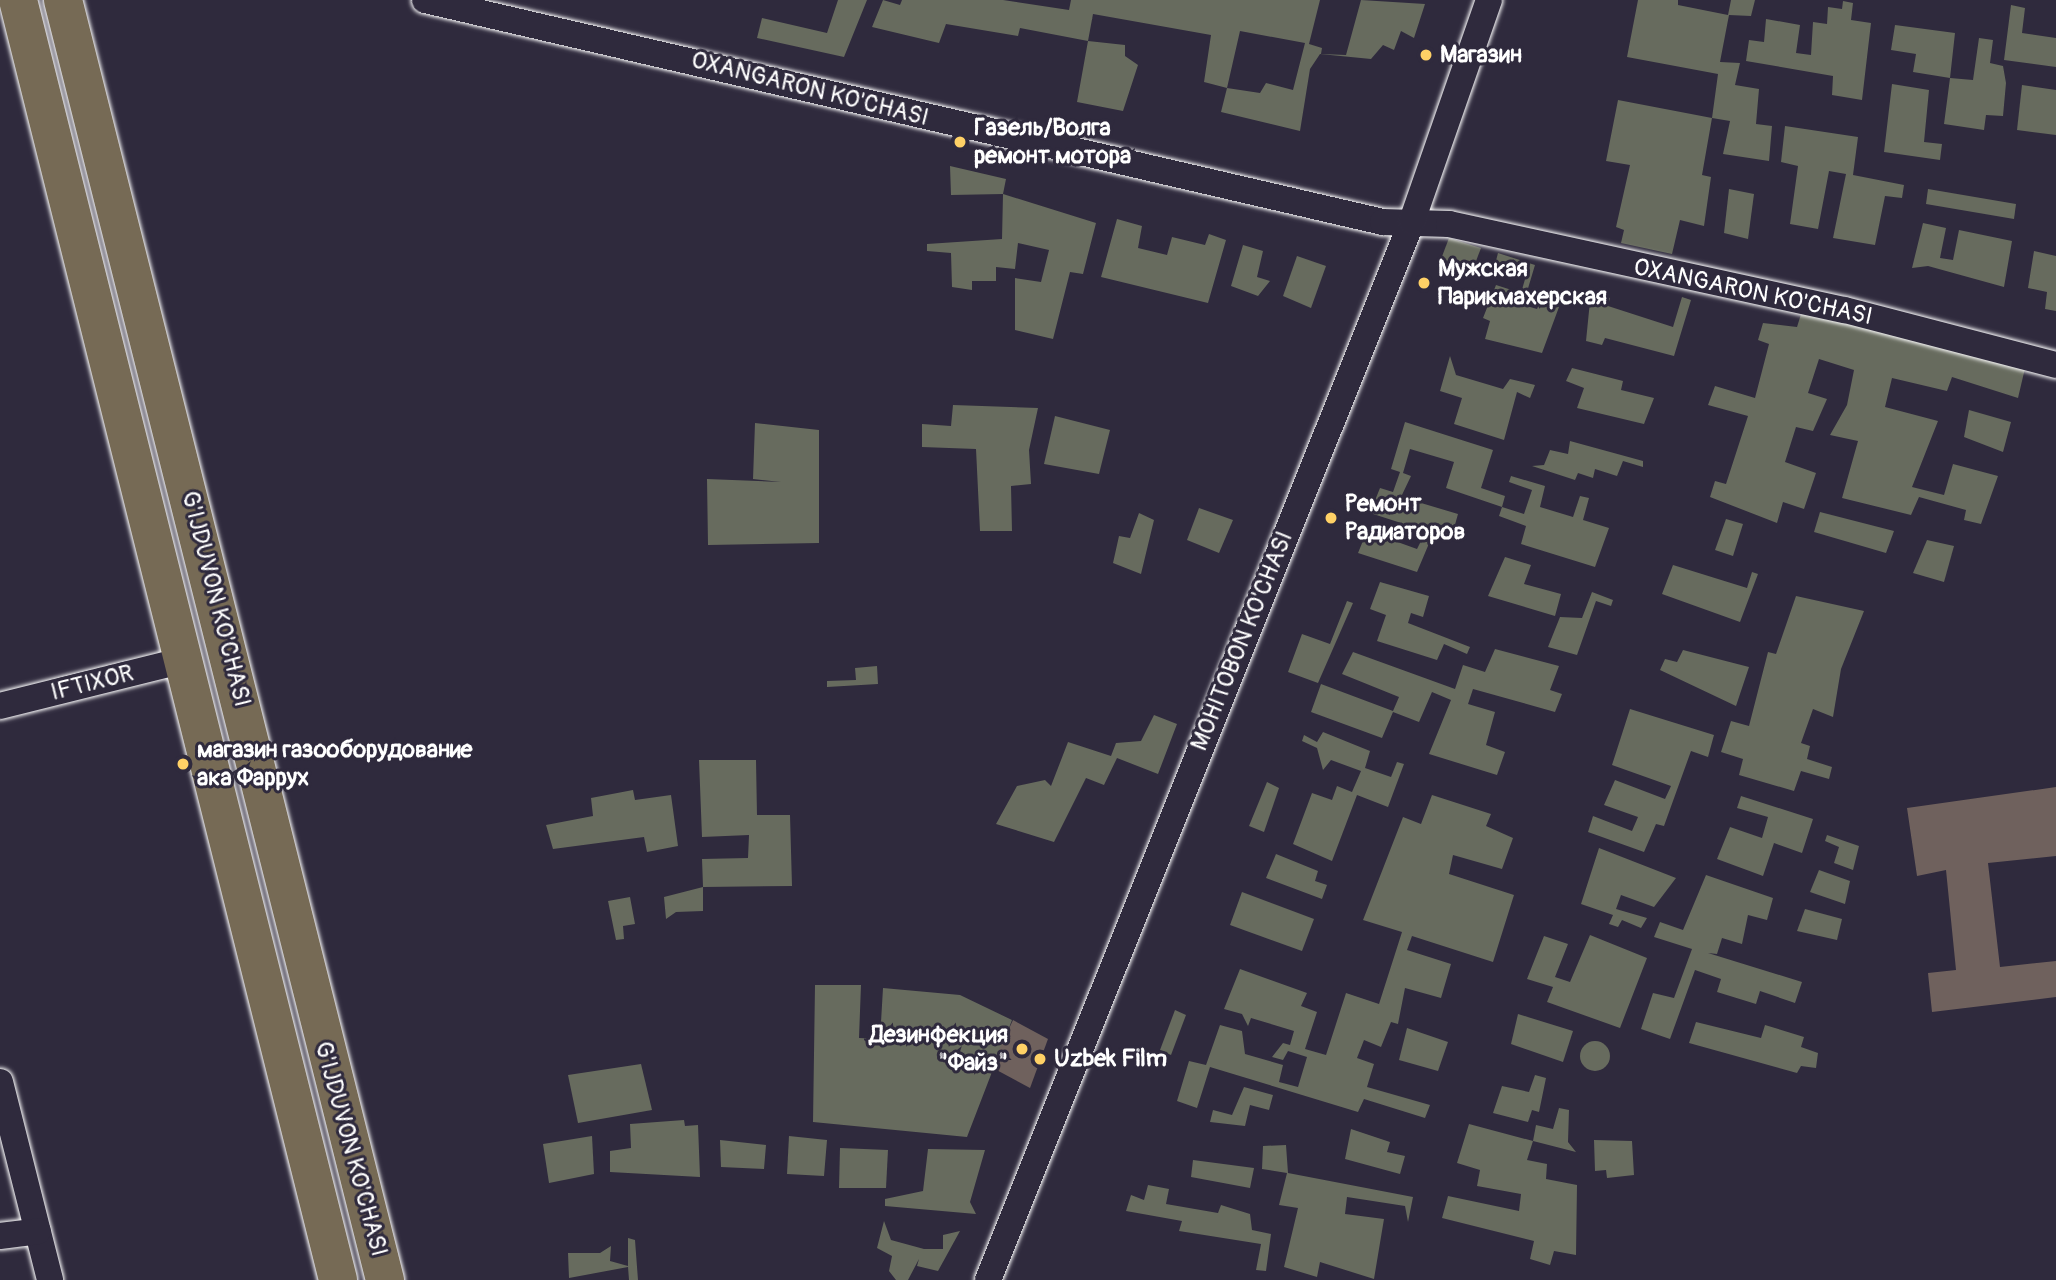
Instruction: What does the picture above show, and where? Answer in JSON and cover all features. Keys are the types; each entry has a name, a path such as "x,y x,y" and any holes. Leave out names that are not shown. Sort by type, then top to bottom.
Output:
{"main road":[{"name":"G'IJDUVON KO'CHASI","path":"18,0 338,1280"},
{"name":"G'IJDUVON KO'CHASI","path":"63,0 385,1280"}],"street":[{"name":"OXANGARON KO'CHASI","path":"425,0 1383,222 1412,221 1845,310 2056,365"},
{"name":"MOHITOBON KO'CHASI","path":"988,1280 1412,221 1489,0"},
{"name":"IFTIXOR","path":"0,706 184,660"},
{"path":"0,1082 50,1280"},
{"path":"0,1236 38,1231"}],"shaded area":[{"path":"838,0 867,0 844,57 757,38 762,18 827,33"},
{"path":"883,0 900,5 902,0 1003,0 1069,10 1071,0 1320,0 1309,44 1322,48 1321,54 1346,55 1361,0 1425,4 1414,38 1401,31 1394,50 1383,45 1371,59 1320,54 1310,69 1300,131 1221,112 1227,88 1204,82 1211,35 1093,14 1088,41 1020,28 1018,36 946,24 939,43 872,27","holes":["1240,31 1305,43 1293,90 1266,83 1260,93 1227,88"]},
{"path":"1638,0 1678,0 1678,5 1728,15 1731,0 1755,0 1751,16 1729,15 1720,62 1740,63 1735,85 1759,89 1756,124 1772,126 1769,161 1723,154 1730,121 1712,118 1718,74 1627,57"},
{"path":"1843,1 1853,3 1851,20 1871,23 1862,100 1832,95 1833,76 1746,61 1749,40 1764,42 1766,19 1800,25 1796,53 1811,55 1813,22 1827,24 1828,7 1842,9"},
{"path":"2011,5 2025,8 2022,33 2056,38 2056,67 2004,60"},
{"path":"1895,25 1955,33 1950,78 1913,72 1916,54 1891,50"},
{"path":"1979,38 1993,40 1990,63 2003,66 2006,83 2003,116 1986,115 1984,130 1944,124 1950,78 1973,80"},
{"path":"1088,41 1125,45 1125,56 1138,65 1123,111 1077,102"},
{"path":"1892,84 1929,90 1924,142 1942,144 1940,160 1884,152"},
{"path":"2022,85 2056,90 2056,135 2017,130"},
{"path":"1618,100 1712,118 1702,175 1711,177 1704,226 1680,220 1672,254 1621,243 1624,230 1616,227 1630,165 1606,161"},
{"path":"1785,126 1858,137 1853,175 1904,185 1902,198 1885,196 1875,245 1833,238 1846,174 1829,171 1818,229 1790,224 1798,166 1781,162"},
{"path":"950,166 1006,179 1003,194 951,195"},
{"path":"1729,189 1754,194 1748,239 1724,233"},
{"path":"1928,189 2016,204 2014,219 1926,204"},
{"path":"1003,194 1096,223 1083,274 1070,272 1053,339 1015,330 1015,278 1041,282 1049,250 1018,243 1015,269 996,267 996,281 972,281 972,290 952,287 951,253 927,251 927,244 1002,239"},
{"path":"1117,219 1142,226 1138,248 1167,255 1172,237 1205,245 1209,234 1226,240 1208,303 1101,277"},
{"path":"1923,223 1946,228 1940,258 1953,260 1959,230 2012,241 2004,287 1928,266 1912,268"},
{"path":"1449,238 1481,248 1470,277 1438,267"},
{"path":"1243,245 1263,251 1257,277 1270,281 1258,296 1231,286"},
{"path":"2034,251 2056,256 2056,311 2045,309 2047,292 2028,288"},
{"path":"1498,253 1535,265 1523,305 1537,309 1541,300 1559,307 1542,353 1485,339 1490,321 1483,318 1496,285 1521,293 1528,269 1502,261 1498,276 1492,276"},
{"path":"1297,256 1326,266 1311,308 1283,296"},
{"path":"1591,291 1610,298 1608,306 1673,327 1682,297 1691,300 1674,356 1605,338 1602,345 1586,341"},
{"path":"1802,311 2026,364 2018,398 1952,377 1947,391 1892,378 1885,407 1938,421 1912,487 1944,495 1953,464 1998,476 1981,524 1964,520 1966,510 1919,497 1911,515 1842,498 1858,441 1830,435 1847,405 1854,370 1819,359 1808,393 1827,399 1813,431 1796,427 1785,462 1816,473 1804,509 1783,502 1777,523 1710,497 1715,481 1726,484 1748,416 1708,405 1715,386 1755,398 1769,344 1758,340 1763,323 1797,327"},
{"path":"1450,356 1456,375 1503,389 1510,379 1535,385 1530,398 1517,392 1504,440 1454,424 1462,398 1440,391"},
{"path":"1572,368 1623,381 1621,390 1654,398 1644,424 1577,408 1584,388 1566,381"},
{"path":"953,405 1038,408 1029,450 1031,484 1011,486 1012,531 980,531 976,449 922,447 922,424 951,426"},
{"path":"1969,410 2011,422 2003,452 1964,437"},
{"path":"1055,416 1110,430 1099,474 1044,464"},
{"path":"1405,422 1493,450 1481,488 1505,496 1502,507 1446,488 1454,462 1410,449 1403,473 1411,476 1401,497 1458,514 1451,539 1433,534 1417,572 1358,553 1367,531 1417,549 1426,531 1370,513 1380,488 1393,492 1400,472 1391,469"},
{"path":"755,423 819,430 819,543 708,545 707,479 781,482 753,479"},
{"path":"1570,441 1643,461 1643,467 1623,461 1617,476 1595,469 1593,478 1578,473 1575,480 1532,466 1544,465 1550,450 1568,454"},
{"path":"1511,476 1545,486 1540,507 1573,517 1580,496 1589,498 1583,520 1609,528 1595,567 1521,544 1526,526 1499,516 1502,507 1524,514 1532,490 1509,482"},
{"path":"1199,508 1233,520 1219,553 1187,540"},
{"path":"1820,512 1894,531 1886,553 1814,532"},
{"path":"1139,513 1154,520 1141,574 1113,563 1119,536 1130,538"},
{"path":"1726,519 1743,524 1733,556 1715,550"},
{"path":"1927,540 1954,546 1944,582 1913,573"},
{"path":"1505,557 1531,565 1524,584 1561,594 1555,616 1488,596"},
{"path":"1673,565 1747,588 1752,572 1758,574 1740,622 1662,594"},
{"path":"1380,582 1429,596 1423,617 1411,613 1408,623 1470,647 1467,654 1444,644 1437,660 1377,641 1386,615 1370,609"},
{"path":"1592,592 1613,600 1611,606 1596,601 1577,655 1548,647 1560,617 1582,618"},
{"path":"1796,596 1864,611 1841,669 1833,717 1813,709 1801,743 1810,746 1807,759 1832,767 1829,779 1801,771 1794,791 1739,775 1743,759 1721,752 1731,721 1749,726 1768,652 1776,654"},
{"path":"1347,601 1353,603 1318,683 1288,672 1302,634 1330,644"},
{"path":"1495,649 1559,666 1550,690 1562,694 1555,712 1473,689 1468,704 1495,712 1486,745 1505,752 1497,775 1429,754 1451,700 1432,692 1419,722 1393,712 1382,738 1311,712 1321,684 1393,711 1399,697 1342,674 1353,652 1455,689 1463,665 1485,672"},
{"path":"1683,650 1749,667 1736,706 1660,670 1665,659 1677,662"},
{"path":"877,666 878,684 827,687 827,681 856,680 855,668"},
{"path":"1630,709 1714,735 1708,757 1691,751 1664,826 1656,824 1644,852 1588,832 1593,816 1632,831 1638,817 1604,805 1615,780 1665,799 1671,786 1612,765"},
{"path":"1154,715 1177,724 1158,774 1117,758 1104,785 1086,778 1054,842 996,824 1017,786 1045,780 1051,786 1068,742 1111,756 1116,743 1141,741"},
{"path":"1323,732 1370,751 1365,768 1391,777 1397,762 1404,764 1388,807 1357,795 1332,861 1293,844 1312,793 1332,800 1337,786 1352,792 1361,771 1331,760 1323,770 1317,748 1302,741 1304,735 1317,742"},
{"path":"699,760 756,760 757,815 790,815 792,886 703,887 702,859 748,858 749,835 702,837"},
{"path":"1267,782 1279,788 1264,832 1249,826"},
{"path":"633,790 635,800 671,795 678,846 647,852 644,837 553,849 546,825 593,816 591,798"},
{"path":"1432,795 1491,814 1486,826 1513,838 1502,869 1453,855 1449,874 1514,895 1493,962 1412,936 1407,950 1451,964 1441,998 1405,988 1398,1024 1391,1022 1381,1047 1364,1040 1357,1058 1374,1064 1367,1087 1430,1105 1425,1118 1364,1099 1358,1112 1210,1067 1197,1108 1177,1101 1189,1061 1206,1065 1220,1025 1242,1031 1245,1054 1283,1065 1279,1082 1298,1087 1307,1057 1288,1051 1283,1060 1272,1057 1283,1043 1290,1045 1294,1031 1251,1018 1248,1026 1242,1014 1224,1009 1240,969 1307,993 1301,1006 1317,1012 1305,1049 1326,1055 1346,993 1379,1004 1402,932 1363,920 1403,817 1421,824"},
{"path":"1741,796 1813,819 1802,853 1774,843 1763,876 1717,859 1730,827 1762,838 1768,817 1737,808"},
{"path":"1827,835 1859,846 1853,870 1834,863 1839,847 1825,841"},
{"path":"1599,848 1676,878 1654,907 1621,895 1616,909 1647,918 1641,928 1622,920 1618,927 1609,924 1613,915 1581,904"},
{"path":"1276,854 1318,871 1315,881 1327,885 1322,899 1266,878"},
{"path":"1819,870 1850,881 1845,904 1810,892"},
{"path":"1706,875 1773,898 1767,920 1748,915 1742,944 1722,938 1717,954 1708,953 1802,982 1795,1003 1760,991 1756,1004 1717,992 1721,979 1695,970 1670,1039 1641,1029 1653,993 1674,998 1692,949 1654,937 1660,922 1683,930"},
{"path":"703,887 703,911 676,912 666,919 664,897"},
{"path":"1242,892 1314,919 1302,951 1230,925"},
{"path":"630,897 635,924 623,926 624,939 616,940 608,901"},
{"path":"1805,909 1842,919 1837,940 1797,931"},
{"path":"1590,935 1647,958 1620,1028 1547,1002 1553,987 1527,979 1544,936 1568,944 1555,977 1570,982"},
{"path":"815,985 861,985 859,1038 880,1039 883,988 960,995 1012,1020 967,1137 813,1122"},
{"path":"1175,1010 1186,1015 1171,1055 1160,1050"},
{"path":"1518,1014 1573,1031 1563,1062 1511,1044"},
{"path":"1696,1022 1761,1038 1765,1025 1804,1037 1801,1047 1818,1053 1816,1068 1801,1066 1797,1073 1689,1043"},
{"path":"1407,1028 1448,1042 1438,1071 1399,1060"},
{"path":"1595,1041 1606,1045 1610,1056 1606,1067 1595,1071 1584,1067 1580,1056 1584,1045"},
{"path":"641,1064 652,1110 578,1123 568,1075"},
{"path":"1535,1075 1546,1078 1539,1112 1532,1110 1528,1122 1493,1113 1502,1086 1529,1092"},
{"path":"1244,1087 1273,1095 1269,1110 1250,1105 1245,1126 1210,1122 1213,1110 1232,1115"},
{"path":"1559,1108 1569,1110 1568,1142 1576,1152 1533,1141 1536,1125 1553,1129"},
{"path":"684,1120 685,1126 698,1125 700,1177 610,1172 610,1151 631,1148 630,1124"},
{"path":"1469,1124 1533,1141 1527,1160 1547,1164 1546,1179 1577,1185 1576,1255 1554,1251 1550,1265 1530,1259 1534,1241 1442,1218 1448,1196 1519,1211 1521,1194 1477,1186 1480,1170 1457,1163"},
{"path":"1351,1129 1390,1142 1387,1152 1405,1156 1400,1174 1345,1159"},
{"path":"592,1136 594,1174 549,1183 543,1144"},
{"path":"789,1136 827,1140 824,1176 787,1174"},
{"path":"720,1140 766,1145 764,1169 721,1167"},
{"path":"1594,1140 1632,1141 1634,1175 1607,1178 1606,1170 1595,1171"},
{"path":"1286,1145 1288,1173 1413,1197 1408,1222 1405,1206 1347,1197 1345,1214 1384,1219 1374,1279 1320,1262 1317,1277 1284,1267 1298,1208 1279,1205 1287,1173 1262,1169 1263,1146"},
{"path":"840,1148 888,1150 886,1188 839,1188"},
{"path":"928,1149 985,1150 970,1202 976,1214 885,1206 885,1199 923,1191"},
{"path":"1193,1160 1254,1168 1250,1188 1191,1177"},
{"path":"1148,1185 1169,1189 1166,1204 1218,1213 1221,1205 1250,1214 1252,1230 1271,1234 1266,1271 1256,1270 1261,1244 1179,1231 1182,1221 1126,1211 1131,1195 1144,1200"},
{"path":"884,1221 891,1240 924,1249 943,1249 943,1235 960,1231 938,1271 917,1266 919,1259 908,1280 896,1280 889,1271 892,1256 877,1248"},
{"path":"628,1238 635,1240 638,1280 629,1280 628,1267 569,1278 568,1253 600,1253 611,1246 610,1261 628,1266"}],"building":[{"path":"2056,787 2056,856 1988,863 2000,967 2056,961 2056,997 1932,1012 1928,973 1956,970 1946,870 1917,876 1907,808"},
{"name":"Дезинфекция \"Файз\"","path":"1013,1020 1048,1039 1030,1088 991,1067"}],"place":[{"name":"Магазин","path":"1426,55"},
{"name":"Газель/Волга ремонт мотора","path":"960,142"},
{"name":"Мужская Парикмахерская","path":"1424,283"},
{"name":"Ремонт Радиаторов","path":"1331,518"},
{"name":"магазин газооборудование ака Фаррух","path":"183,764"},
{"name":"Дезинфекция \"Файз\"","path":"1022,1049"},
{"name":"Uzbek Film","path":"1040,1059"}]}
